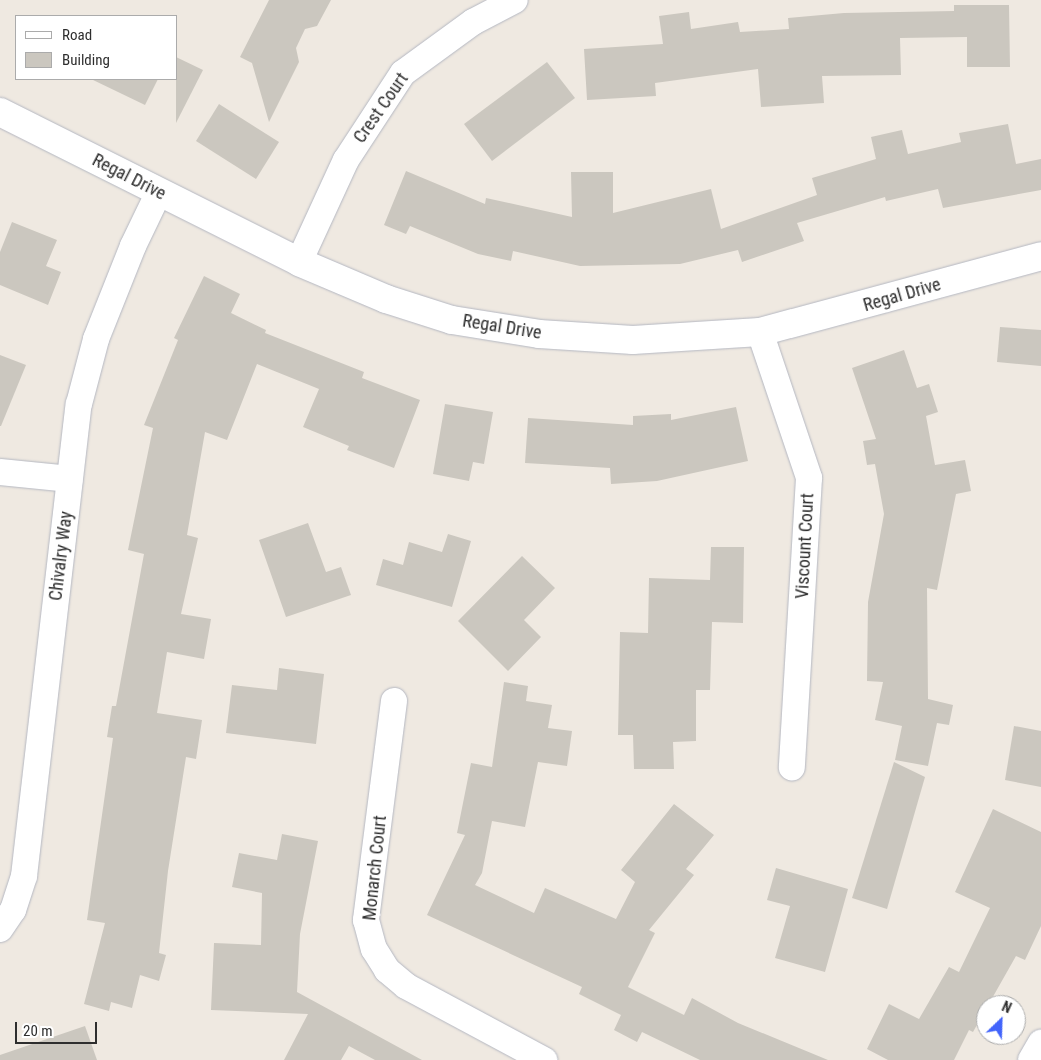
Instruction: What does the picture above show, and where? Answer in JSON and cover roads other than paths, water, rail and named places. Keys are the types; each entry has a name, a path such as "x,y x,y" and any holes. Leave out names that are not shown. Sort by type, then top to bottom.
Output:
{"street":[{"name":"Crest Court","path":"300,262 346,160 402,73 473,22 515,0"},
{"name":"Regal Drive","path":"0,112 300,262 386,299 452,320 540,334 633,340 760,332 1041,256"},
{"name":"Chivalry Way","path":"0,929 12,910 24,876 79,404 96,339 132,246 159,192"},
{"name":"Viscount Court","path":"760,332 809,478 792,768"},
{"path":"0,472 70,479"},
{"name":"Monarch Court","path":"394,701 366,920 374,949 387,970 406,986 544,1060"},
{"path":"1031,1060 1041,1043"}]}
